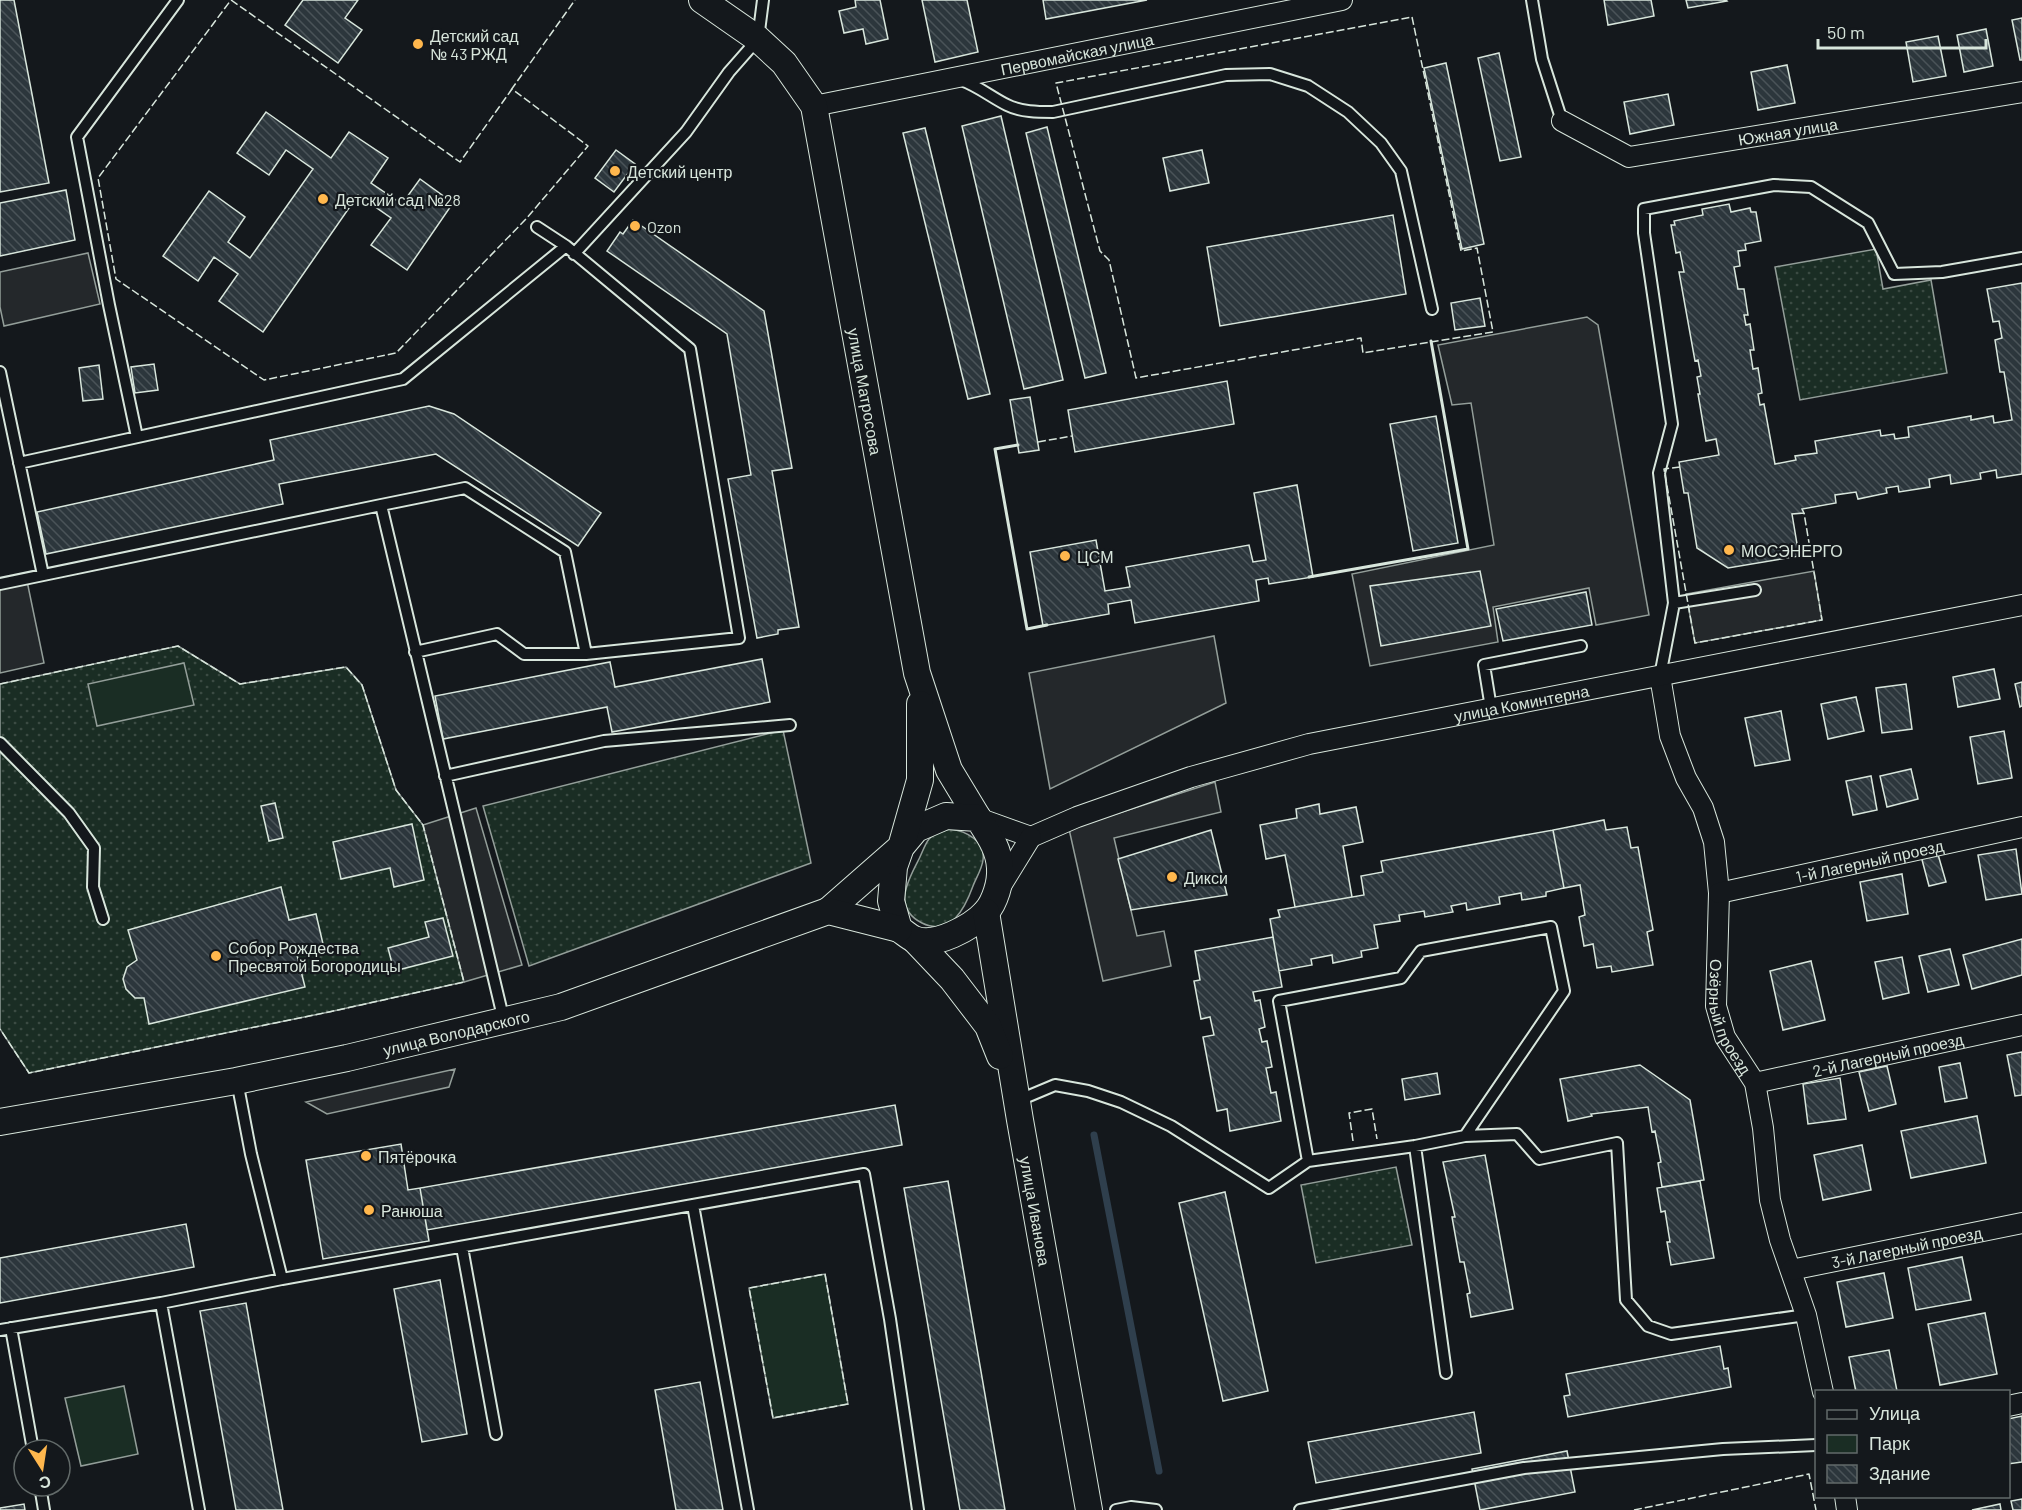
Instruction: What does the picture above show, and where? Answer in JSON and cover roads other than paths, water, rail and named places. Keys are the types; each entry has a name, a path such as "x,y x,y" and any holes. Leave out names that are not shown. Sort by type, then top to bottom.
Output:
{"street":[{"name":"улица Матросова","path":"702,0 758,39 784,63 814,106 917,673 949,770 978,818"},
{"name":"Первомайская улица","path":"814,106 1342,0"},
{"name":"Южная улица","path":"1562,121 1629,157 2022,92"},
{"name":"улица Коминтерна","path":"1031,837 1077,817 1191,777 1309,744 2022,604"},
{"name":"Озёрный проезд","path":"1660,676 1670,735 1686,778 1703,808 1714,842 1719,893 1716,1006 1725,1037 1755,1083 1763,1128 1770,1200 1780,1240 1806,1315 1823,1390"},
{"path":"920,684 920,780 894,867 891,901 907,934 951,979 988,1026 1017,1101"},
{"path":"946,816 978,818 1031,837 991,902 952,935 933,941 828,912 901,847 916,829 946,816"},
{"path":"978,818 998,849 1000,871 991,902"},
{"name":"1-й Лагерный проезд","path":"1719,893 2022,827"},
{"name":"улица Иванова","path":"991,902 1017,1101 1089,1510"},
{"name":"улица Володарского","path":"0,1122 236,1081 347,1058 561,1007 828,912"},
{"name":"2-й Лагерный проезд","path":"1755,1083 2022,1025"},
{"name":"3-й Лагерный проезд","path":"1791,1270 2022,1223"}],"lane":[{"path":"19,462 403,379 570,250 686,132 729,72 758,39 763,0"},
{"path":"1532,0 1542,59 1562,121"},
{"path":"137,437 77,137 174,2"},
{"path":"955,78 973,84 1009,106 1033,112 1053,112 1226,75 1270,74 1308,86 1348,112 1381,143 1401,171 1432,309"},
{"path":"1660,676 1674,603 1659,473 1672,424 1644,233 1644,209 1774,184 1811,187 1868,223 1894,274 1942,272 2022,258"},
{"path":"415,652 497,634 524,654 586,654 739,638 690,349 570,250 537,227"},
{"path":"0,372 44,575"},
{"path":"0,584 465,488 565,552 586,654"},
{"path":"381,505 504,1021"},
{"path":"1674,603 1755,590"},
{"path":"1491,708 1484,665 1581,646"},
{"path":"445,776 604,741 790,725"},
{"path":"0,743 69,813 94,848 93,887 104,919"},
{"path":"1308,1161 1280,1001 1401,978 1421,951 1551,927 1564,991 1465,1136"},
{"path":"236,1081 251,1154 282,1279"},
{"path":"1017,1101 1056,1085 1089,1091 1121,1102 1171,1126 1269,1188 1308,1161 1415,1146 1465,1136 1517,1134 1539,1159 1617,1143 1626,1300 1648,1326 1671,1334 1806,1315"},
{"path":"1415,1146 1446,1373"},
{"path":"30,1438 6,1329 864,1174 890,1319 918,1510"},
{"path":"693,1205 748,1510"},
{"path":"462,1247 496,1434"},
{"path":"161,1302 199,1510"},
{"path":"1300,1510 1524,1468 1723,1449 1815,1445"},
{"path":"1116,1510 1131,1507 1156,1510"}],"waterway":[{"path":"1094,1135 1159,1471"}],"place":[{"name":"Детский сад № 43 РЖД","path":"418,44"},
{"name":"Детский центр","path":"615,171"},
{"name":"Детский сад №28","path":"323,199"},
{"name":"Ozon","path":"635,226"},
{"name":"МОСЭНЕРГО","path":"1729,550"},
{"name":"ЦСМ","path":"1065,556"},
{"name":"Дикси","path":"1172,877"},
{"name":"Собор Рождества Пресвятой Богородицы","path":"216,956"},
{"name":"Пятёрочка","path":"366,1156"},
{"name":"Ранюша","path":"369,1210"}]}
